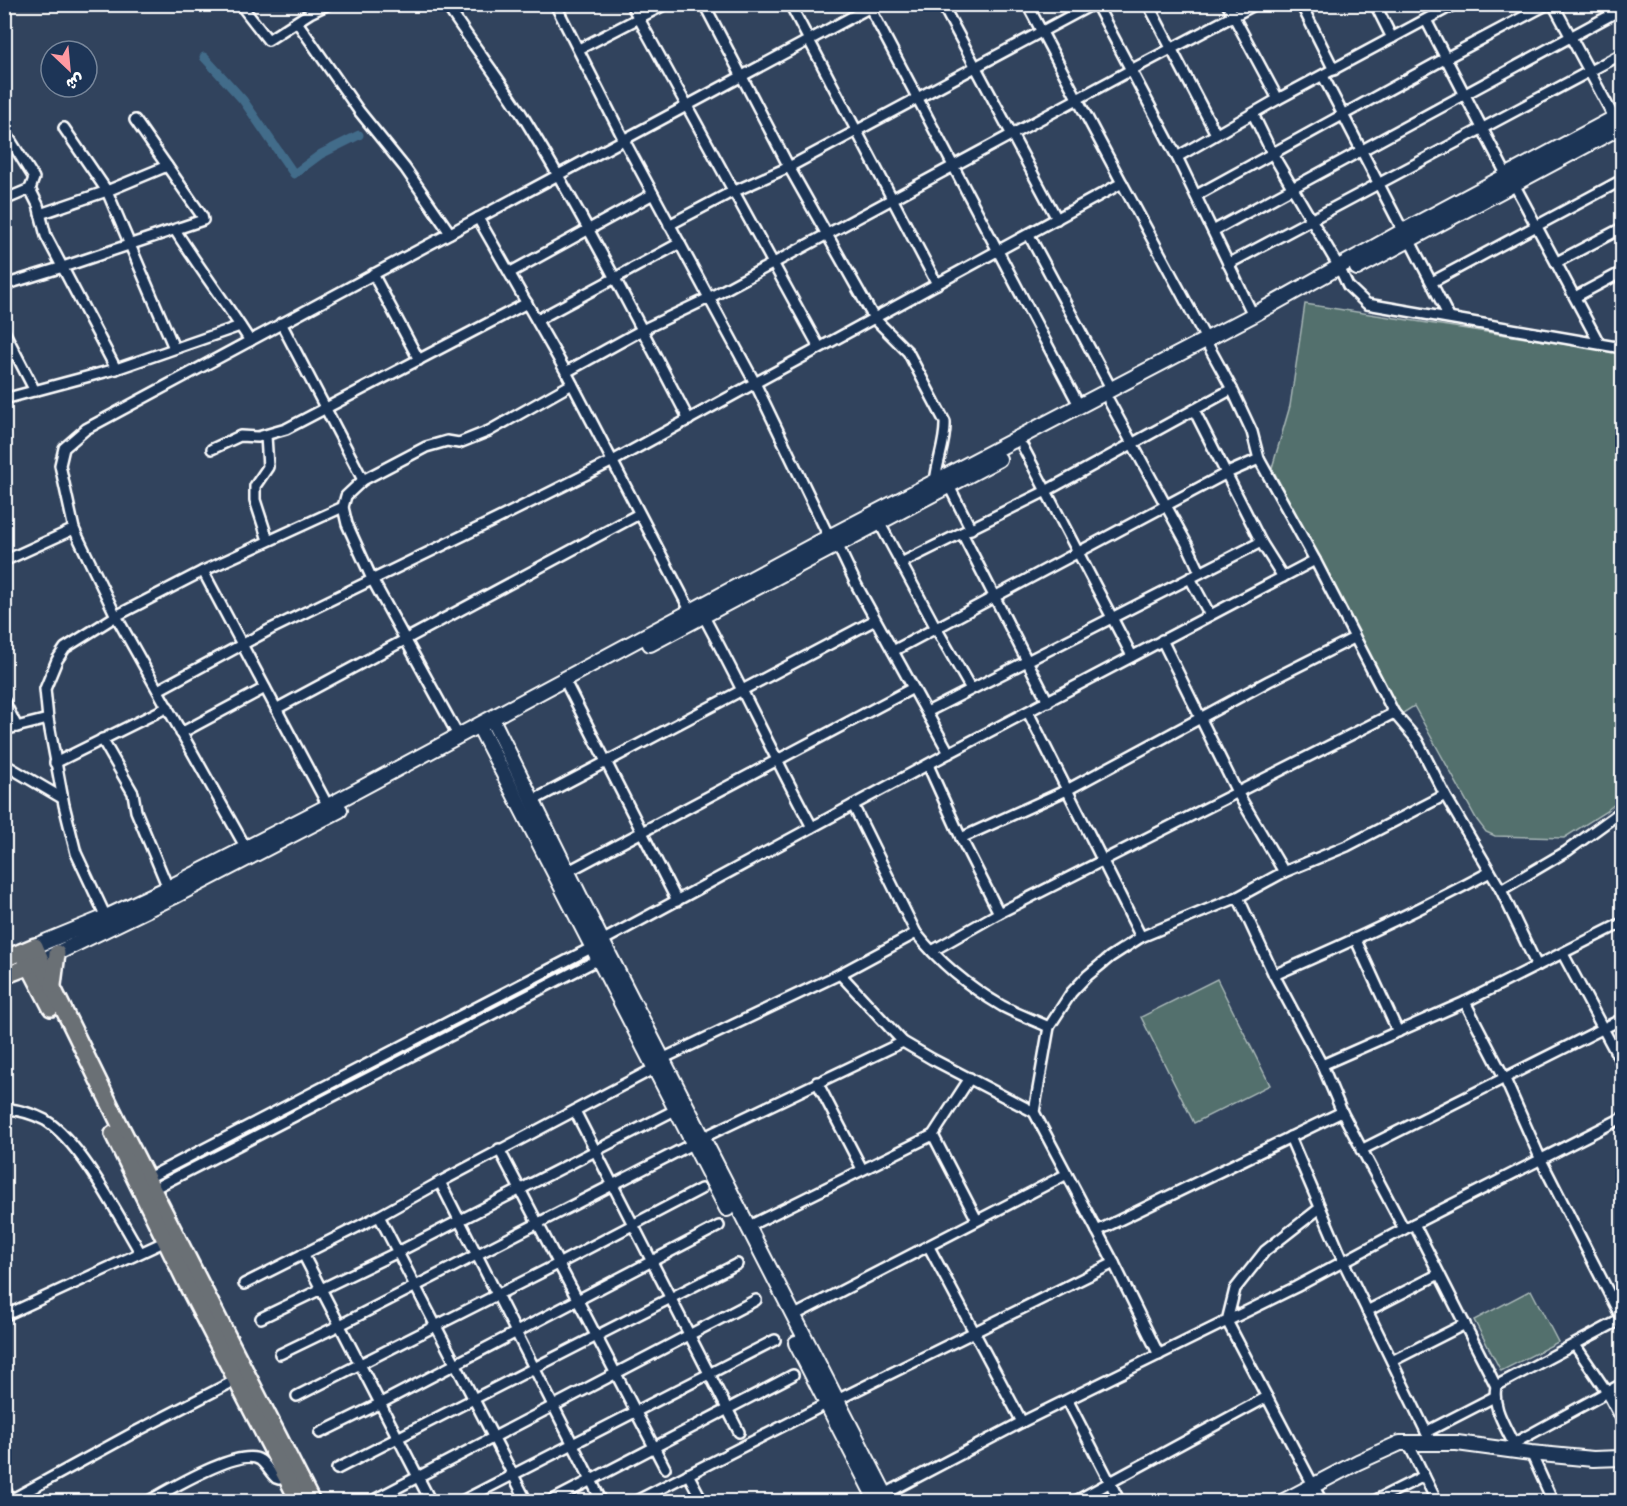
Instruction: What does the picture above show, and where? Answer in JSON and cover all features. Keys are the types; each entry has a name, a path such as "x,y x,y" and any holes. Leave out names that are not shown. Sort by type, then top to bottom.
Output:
{"main road":[{"path":"23,969 262,851 833,540 942,484 1023,447 1110,396 1406,235 1620,124"},
{"path":"1207,343 1253,315 1341,271"},
{"path":"833,540 879,522 1080,407 1110,396"},
{"path":"4,959 106,917 168,888 459,737 488,726 568,687 696,615"},
{"path":"488,726 532,801 562,874"},
{"path":"488,726 598,949 832,1402 879,1499"},
{"path":"28,949 23,969 29,980 49,991 166,1241 236,1380 291,1473 312,1502"},
{"path":"49,991 57,953"},
{"path":"23,969 49,991 150,1184 291,1473 299,1502"},
{"path":"658,1063 677,1109 747,1227 765,1272 793,1316 832,1402"},
{"path":"1282,1502 1385,1449 1428,1437 1508,1446 1531,1454 1593,1459 1623,1458"}],"street":[{"path":"240,4 267,39 297,22 308,9 329,4"},
{"path":"446,4 522,115 558,175 589,229 689,420"},
{"path":"555,4 624,140 755,383 875,620 950,753"},
{"path":"631,4 819,347"},
{"path":"579,49 666,4"},
{"path":"704,4 789,167 874,318 908,352 945,422 946,433 936,468 995,598 1048,702"},
{"path":"790,4 937,284"},
{"path":"942,4 1057,219"},
{"path":"1027,4 1232,389 1252,432 1259,459 1315,560 1394,713 1417,740 1445,795 1501,890 1537,966"},
{"path":"669,225 789,167 1094,4 1197,195 1253,315"},
{"path":"1148,4 1216,134"},
{"path":"1227,4 1278,99"},
{"path":"566,372 642,330 709,298 1256,4"},
{"path":"1301,4 1334,70"},
{"path":"1375,4 1392,38"},
{"path":"1197,195 1548,4"},
{"path":"1553,4 1620,124"},
{"path":"1177,157 1278,99 1453,5"},
{"path":"246,848 116,615 74,529 60,465 64,448 86,429 872,6 917,98 1080,407"},
{"path":"1214,231 1623,9"},
{"path":"1426,20 1482,129 1538,226 1599,343"},
{"path":"297,22 359,111 405,168 450,233"},
{"path":"1228,264 1623,54"},
{"path":"1323,76 1449,317"},
{"path":"1253,114 1272,153 1354,293 1367,304 1623,348"},
{"path":"4,285 198,223 203,218 135,120"},
{"path":"64,128 107,191 174,348"},
{"path":"4,130 33,174 34,181 30,189 4,200"},
{"path":"40,214 107,191 166,166"},
{"path":"1432,282 1623,180"},
{"path":"158,690 242,644 611,462 1122,183"},
{"path":"30,189 46,236 116,369"},
{"path":"511,272 653,194"},
{"path":"478,218 511,272 566,372 639,514 696,615 742,688 776,760 812,827"},
{"path":"1557,262 1623,228"},
{"path":"176,230 250,341"},
{"path":"1029,235 1132,444 1167,506 1200,572"},
{"path":"537,320 680,243"},
{"path":"1575,297 1623,272"},
{"path":"373,274 418,360"},
{"path":"212,449 240,436 266,436 326,409 527,303"},
{"path":"281,323 363,480"},
{"path":"4,399 116,369 240,326"},
{"path":"4,331 35,391"},
{"path":"459,737 372,579 347,524 343,507 347,493 363,480 432,445 447,441 459,443 489,430 572,384"},
{"path":"901,562 1046,491 1232,389"},
{"path":"1194,410 1225,474 1282,577"},
{"path":"266,436 268,467 257,481 255,495 268,540"},
{"path":"1023,447 1132,656"},
{"path":"893,651 1225,474 1259,459"},
{"path":"106,917 76,853 55,763 45,689 61,654 65,648 80,637 116,615 268,540 343,507"},
{"path":"276,709 639,514"},
{"path":"879,522 971,689"},
{"path":"4,561 74,529"},
{"path":"927,712 1261,542"},
{"path":"150,1184 459,1031 677,901 950,753 1315,560"},
{"path":"203,571 328,806"},
{"path":"1190,578 1210,615"},
{"path":"532,801 742,688 875,620"},
{"path":"961,838 1066,790 1354,638"},
{"path":"1162,640 1237,792 1284,872"},
{"path":"568,687 677,901"},
{"path":"181,733 265,688"},
{"path":"562,874 913,688"},
{"path":"4,701 17,727"},
{"path":"55,763 168,707"},
{"path":"1028,712 1141,937"},
{"path":"932,951 999,913 1394,713"},
{"path":"4,730 48,719"},
{"path":"102,739 133,793 136,811 168,888"},
{"path":"4,764 62,798"},
{"path":"928,765 961,838 999,913"},
{"path":"1034,1112 1049,1027 1071,993 1087,975 1110,957 1141,937 1238,897 1284,872 1347,846 1445,795"},
{"path":"853,805 916,933 959,976 1002,1006 1049,1027"},
{"path":"1501,890 1567,851 1623,811"},
{"path":"1274,975 1441,899 1490,872"},
{"path":"1238,897 1274,975 1322,1065 1342,1112 1404,1229"},
{"path":"1322,1065 1465,1002 1623,924"},
{"path":"244,1284 379,1216 499,1149 575,1111 658,1063 840,974 916,933"},
{"path":"1356,939 1398,1032"},
{"path":"150,1184 453,1020 598,949"},
{"path":"1563,954 1623,1064"},
{"path":"840,974 903,1042 1034,1112 1114,1263 1159,1355"},
{"path":"1465,1002 1504,1077 1541,1160 1622,1319 1496,1386"},
{"path":"1361,1150 1623,1019"},
{"path":"453,1020 459,1031"},
{"path":"280,1354 698,1141 903,1042"},
{"path":"747,1227 933,1135 970,1078"},
{"path":"817,1082 862,1169"},
{"path":"4,1108 29,1112 46,1120 57,1129 73,1146 105,1191 140,1252"},
{"path":"261,1318 399,1252 677,1109"},
{"path":"575,1111 739,1432"},
{"path":"1097,1231 1342,1112"},
{"path":"879,1499 1022,1422 1344,1263 1404,1229 1623,1118"},
{"path":"933,1135 977,1220"},
{"path":"1290,1137 1344,1263 1428,1437 1494,1397"},
{"path":"499,1149 665,1468"},
{"path":"793,1316 1067,1174"},
{"path":"440,1182 600,1498"},
{"path":"297,1396 701,1189"},
{"path":"1320,1208 1265,1251 1235,1289 1227,1321 1322,1502"},
{"path":"379,1216 527,1502"},
{"path":"1414,1224 1496,1386 1494,1397 1496,1408 1508,1446 1623,1384"},
{"path":"320,1433 719,1226"},
{"path":"4,1316 166,1241"},
{"path":"929,1247 1022,1422"},
{"path":"303,1254 431,1502"},
{"path":"634,1502 1114,1263"},
{"path":"337,1469 737,1264"},
{"path":"1367,1311 1439,1274"},
{"path":"370,1502 756,1300"},
{"path":"1392,1361 1465,1324"},
{"path":"460,1502 775,1340"},
{"path":"1575,1345 1623,1420"},
{"path":"549,1502 793,1375"},
{"path":"4,1488 9,1500 236,1380"},
{"path":"1074,1502 1268,1397"},
{"path":"1068,1401 1120,1502"},
{"path":"1408,1443 1437,1502"},
{"path":"1531,1454 1553,1502"},
{"path":"147,1502 200,1474 244,1456 260,1460 276,1478 279,1479 291,1473"},
{"path":"688,1474 703,1502"},
{"path":"1372,1502 1424,1476"}],"green space":[{"path":"1305,304 1622,353 1622,798 1605,812 1564,838 1495,836 1486,832 1477,820 1414,706 1400,715 1272,468 1290,406"},
{"path":"1217,979 1270,1085 1194,1123 1141,1017"},
{"path":"1531,1290 1558,1342 1501,1371 1474,1320"}],"waterway":[{"path":"204,57 243,100 294,174 321,154 359,135"}]}
